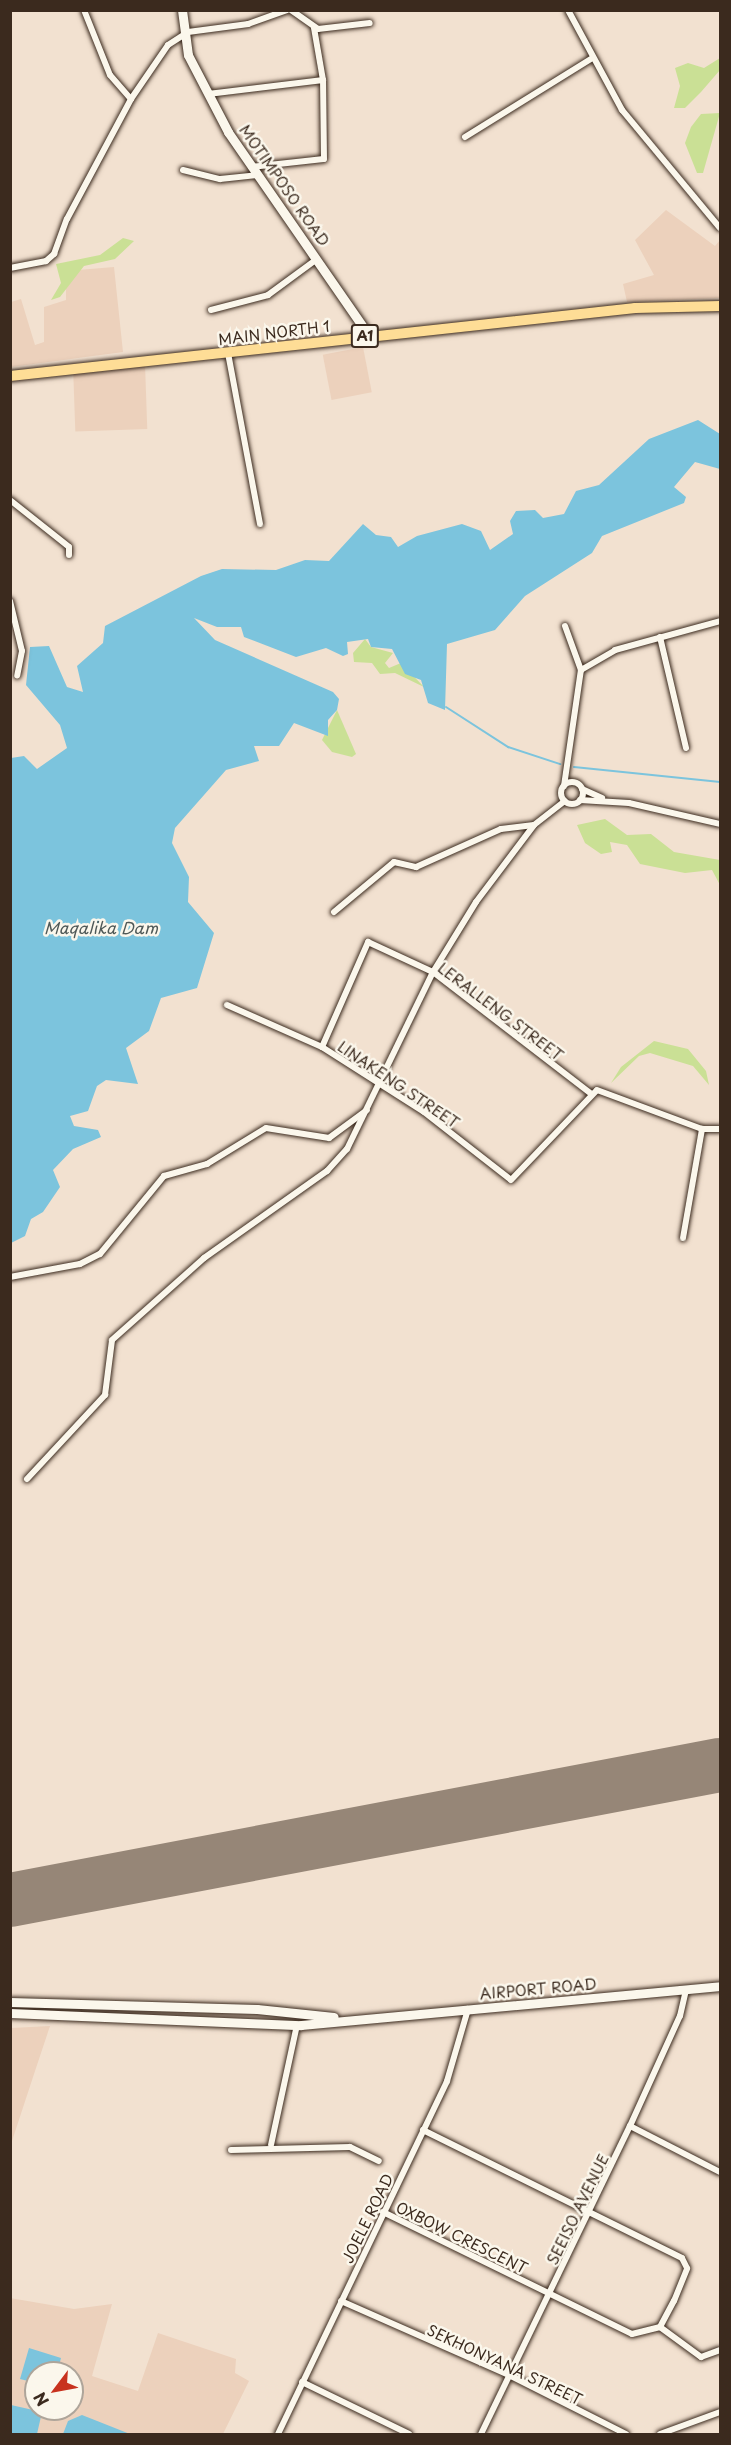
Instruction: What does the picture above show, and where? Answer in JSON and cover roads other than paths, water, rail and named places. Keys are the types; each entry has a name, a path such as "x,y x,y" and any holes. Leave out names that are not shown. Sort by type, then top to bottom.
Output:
{"main road":[{"name":"MOTIMPOSO ROAD","path":"180,12 181,36 208,94 254,171 318,258 369,336"},
{"name":"MAIN NORTH 1","path":"10,376 635,308 720,306"},
{"name":"AIRPORT ROAD","path":"10,2013 297,2025 720,1986"},
{"name":"AIRPORT ROAD","path":"10,2002 257,2009 358,2018"}],"street":[{"path":"84,10 107,68 131,99"},
{"path":"10,268 46,261 54,254 67,219 131,99 168,45 181,36 266,20 287,10"},
{"path":"183,170 220,179 324,159 323,80 314,28 291,10"},
{"path":"568,10 591,59 644,138 720,228"},
{"path":"314,28 370,23"},
{"path":"465,137 591,59"},
{"path":"208,94 323,80"},
{"path":"211,309 268,295 318,258"},
{"path":"228,353 260,525"},
{"path":"10,500 69,547 69,555"},
{"path":"10,601 22,651 17,676"},
{"path":"581,670 597,657 720,621"},
{"path":"564,626 581,670 564,786 565,801"},
{"path":"660,638 686,748"},
{"path":"567,767 575,783 582,789 606,799 720,825"},
{"path":"564,786 575,783"},
{"path":"580,800 582,789"},
{"path":"27,1479 105,1395 112,1340 204,1258 327,1171 356,1134 434,972 476,902 534,825 565,801 606,799"},
{"path":"334,912 394,862 416,867 501,829 534,825"},
{"name":"LERALLENG STREET","path":"322,1047 368,942 434,972 590,1093"},
{"name":"LINAKENG STREET","path":"227,1005 322,1047 380,1084 511,1180 590,1093"},
{"path":"590,1093 610,1091 702,1130 720,1129"},
{"path":"10,1277 80,1264 100,1254 164,1176 207,1164 266,1128 329,1138 367,1110"},
{"path":"683,1238 702,1130"},
{"name":"SEEISO AVENUE","path":"481,2434 512,2376 630,2126 680,2016 686,1990"},
{"name":"JOELE ROAD","path":"278,2434 462,2043 468,2009"},
{"path":"271,2145 297,2025"},
{"path":"630,2126 720,2172"},
{"path":"423,2130 590,2210 682,2258 687,2268 682,2284 660,2327 696,2355 720,2350"},
{"path":"231,2150 271,2145 350,2147 379,2161"},
{"name":"OXBOW CRESCENT","path":"383,2212 632,2334 660,2327"},
{"name":"SEKHONYANA STREET","path":"340,2301 512,2376 626,2434"},
{"path":"302,2382 409,2434"},
{"path":"660,2434 720,2412"}],"water":[{"name":"Maqalika Dam","path":"698,420 720,434 720,469 695,462 674,487 686,497 684,503 602,536 592,553 525,596 495,630 447,644 445,710 428,703 421,680 405,674 392,649 371,647 368,639 347,642 348,654 343,656 326,648 296,657 244,637 241,627 217,627 194,618 215,640 333,692 339,699 337,710 328,720 328,736 294,723 279,746 254,746 259,761 226,770 175,828 172,843 189,877 188,902 214,933 197,988 161,998 149,1031 126,1048 138,1084 106,1080 97,1086 88,1111 70,1116 74,1126 98,1130 101,1137 73,1149 53,1170 60,1187 43,1212 31,1219 25,1236 11,1243 11,758 24,756 37,769 67,748 60,725 26,685 30,647 49,646 67,687 83,692 77,666 103,643 105,626 201,576 222,569 276,570 305,560 329,561 363,524 376,535 391,537 398,547 417,536 462,524 481,531 490,550 513,534 510,521 516,511 535,510 543,518 564,514 576,491 599,485 649,439"},
{"path":"29,2348 61,2358 60,2361 25,2361"},
{"path":"24,2365 24,2380 20,2379"},
{"path":"11,2405 24,2408 24,2421 40,2421 37,2434 11,2434"},
{"path":"84,2416 130,2434 63,2434 68,2421 84,2421"}],"waterway":[{"path":"446,707 508,747 560,764"},
{"path":"574,767 720,782"}]}
